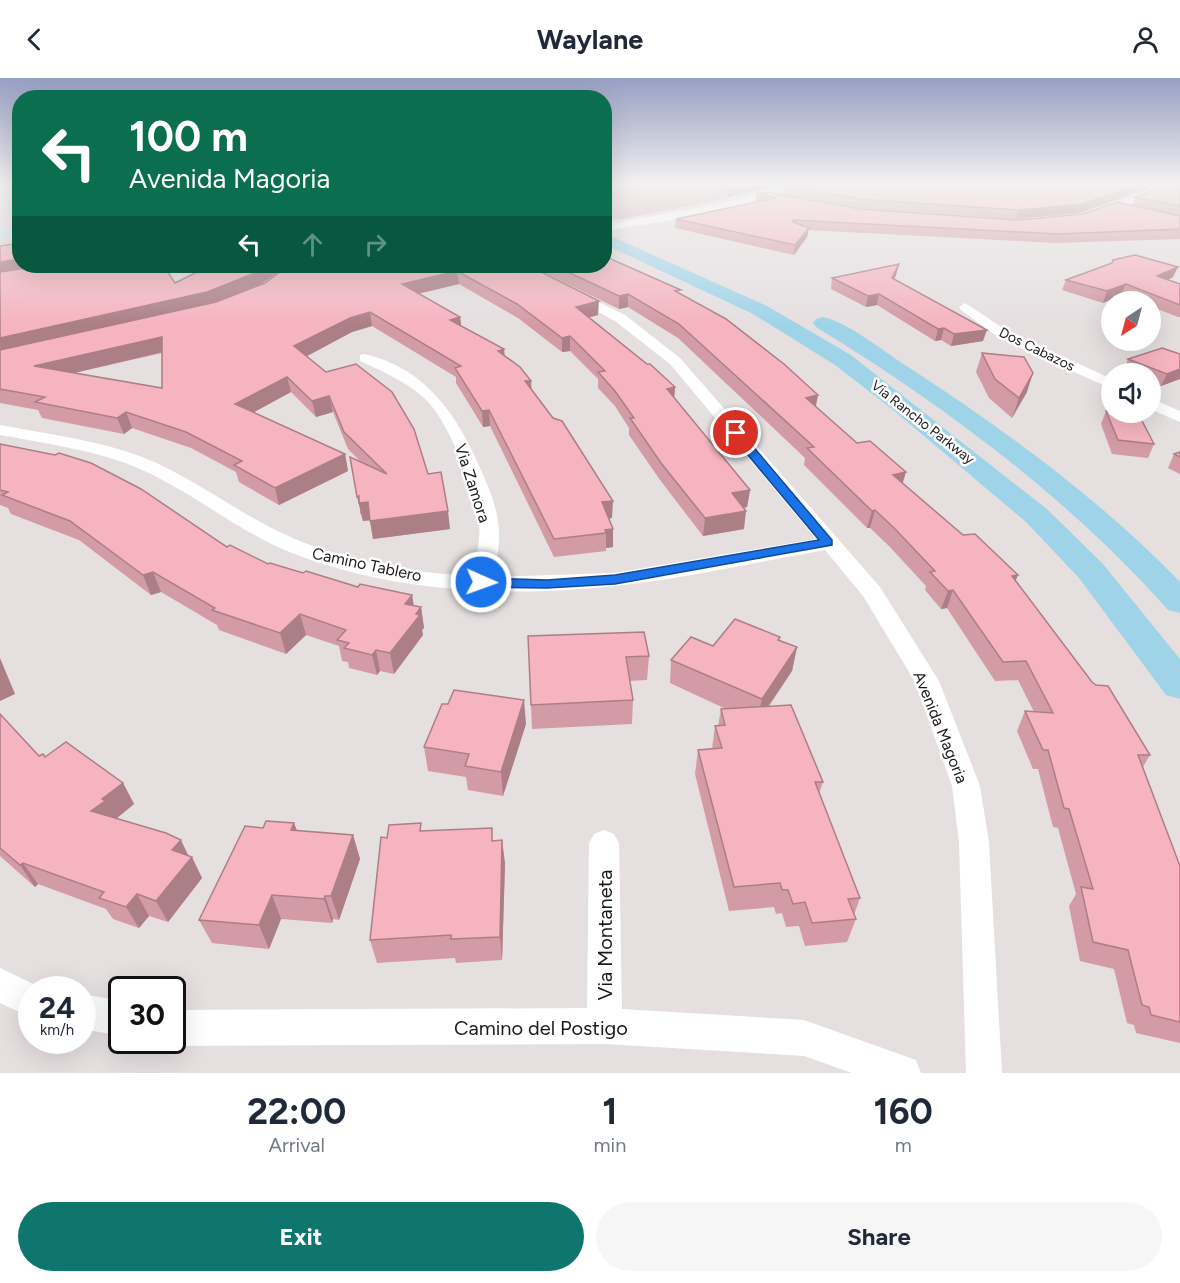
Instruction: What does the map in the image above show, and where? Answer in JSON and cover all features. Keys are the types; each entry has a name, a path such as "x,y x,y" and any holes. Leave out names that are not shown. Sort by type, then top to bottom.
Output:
{"main road":[{"name":"Via Rancho Parkway","path":"612,232 767,295 820,321 875,353 1023,460 1095,518 1150,568 1180,602"},
{"name":"Via Rancho Parkway","path":"612,233 760,310 843,360 901,404 1037,516 1084,563 1180,685"}],"street":[{"name":"Avenida Magoria","path":"559,286 620,318 675,361 872,592 927,681 966,786 974,842 984,1073"},
{"name":"Dos Cabazos","path":"965,307 1004,335 1101,380"},
{"name":"Via Zamora","path":"365,358 390,369 435,401 460,440 489,521 487,558 481,582"},
{"path":"1161,408 1180,417"},
{"name":"Camino Tablero","path":"0,430 90,448 136,461 167,476 244,524 301,550 376,570 481,582 547,584 615,580 828,543"},
{"name":"Via Montaneta","path":"604,843 605,1026"},
{"path":"0,985 18,994"},
{"name":"Camino del Postigo","path":"186,1028 605,1026 804,1038 903,1073"}],"building":[{"path":"733,231 806,231 795,245"},
{"path":"1009,231 1121,231 1058,234"},
{"path":"12,244 12,260 0,262 0,246"},
{"path":"1135,255 1178,267 1157,276 1180,284 1180,305 1161,298 1161,291 1144,291 1126,284 1107,291 1066,280 1112,263 1113,260"},
{"path":"612,260 681,290 675,291 726,319 784,364 818,395 806,398 857,443 870,441 906,472 893,475 963,535 975,534 1018,575 1012,576 1092,682 1096,685 1108,686 1150,755 1138,755 1180,866 1180,1022 1151,1015 1149,1007 1142,1005 1128,950 1093,942 1081,887 1093,889 1069,809 1064,808 1048,750 1043,750 1025,711 1053,713 1026,661 1003,662 953,590 948,591 930,572 935,571 894,528 875,510 872,511 807,448 814,447 679,324 628,294 619,296 570,273 612,273"},
{"path":"899,264 892,278 987,330 954,334 944,328 938,329 879,294 868,296 832,278"},
{"path":"12,270 12,273 169,273 175,283 195,273 255,273 207,292 0,338 0,272"},
{"path":"279,273 449,273 402,284 460,317 450,320 504,349 498,351 520,367 531,381 525,381 553,418 562,421 613,501 602,502 613,529 605,530 606,533 554,539 489,410 482,411 455,368 461,366 370,312 350,318 294,346 326,372 356,364 392,392 414,429 428,474 441,472 448,511 370,521 368,502 359,503 359,496 357,497 350,457 387,474 344,432 329,396 312,401 287,377 235,404 345,454 275,488 234,465 242,461 186,432 126,412 117,418 35,402 45,397 0,389 0,350 216,302 265,283","holes":["162,337 162,388 34,366"]},
{"path":"461,273 543,273 599,301 576,307 647,364 650,364 675,387 667,389 750,490 732,493 746,511 705,518 661,463 630,418 634,418 598,372 605,371 570,336 562,338 517,304"},
{"path":"1161,348 1180,354 1180,369 1167,374 1161,372 1161,363 1138,363 1128,359 1153,351 1161,351"},
{"path":"982,353 1024,357 1033,373 1019,398 995,379"},
{"path":"1111,423 1143,423 1154,444 1118,440"},
{"path":"0,444 55,455 59,453 91,463 141,489 227,547 230,545 268,564 303,573 306,571 358,587 360,584 412,595 405,604 421,607 416,614 420,615 390,653 376,650 372,655 344,648 349,643 337,640 346,630 300,614 280,633 212,610 215,608 153,572 143,575 70,521 2,495 8,492 0,490"},
{"path":"735,619 780,637 778,640 797,647 762,699 671,660 691,637 713,646"},
{"path":"644,632 649,656 626,657 633,700 531,705 528,636"},
{"path":"454,690 524,700 501,772 465,766 469,754 424,747 442,704 448,704"},
{"path":"791,705 823,782 815,782 860,898 848,899 856,919 812,923 805,902 793,904 788,890 782,890 780,883 734,887 698,750 722,748 715,726 725,725 721,709"},
{"path":"0,714 39,756 43,754 45,757 66,742 123,783 91,811 166,833 181,840 172,850 192,857 156,901 137,894 126,907 99,898 104,892 23,863 20,865 0,848"},
{"path":"266,821 294,823 291,830 353,835 331,896 325,896 324,899 272,895 259,925 199,920 245,826 263,828"},
{"path":"421,823 420,831 492,828 492,841 502,840 500,937 451,939 451,935 370,940 381,837 387,838 389,825"}],"route":[{"path":"481,582 547,584 615,580 828,543 736,433"}]}
